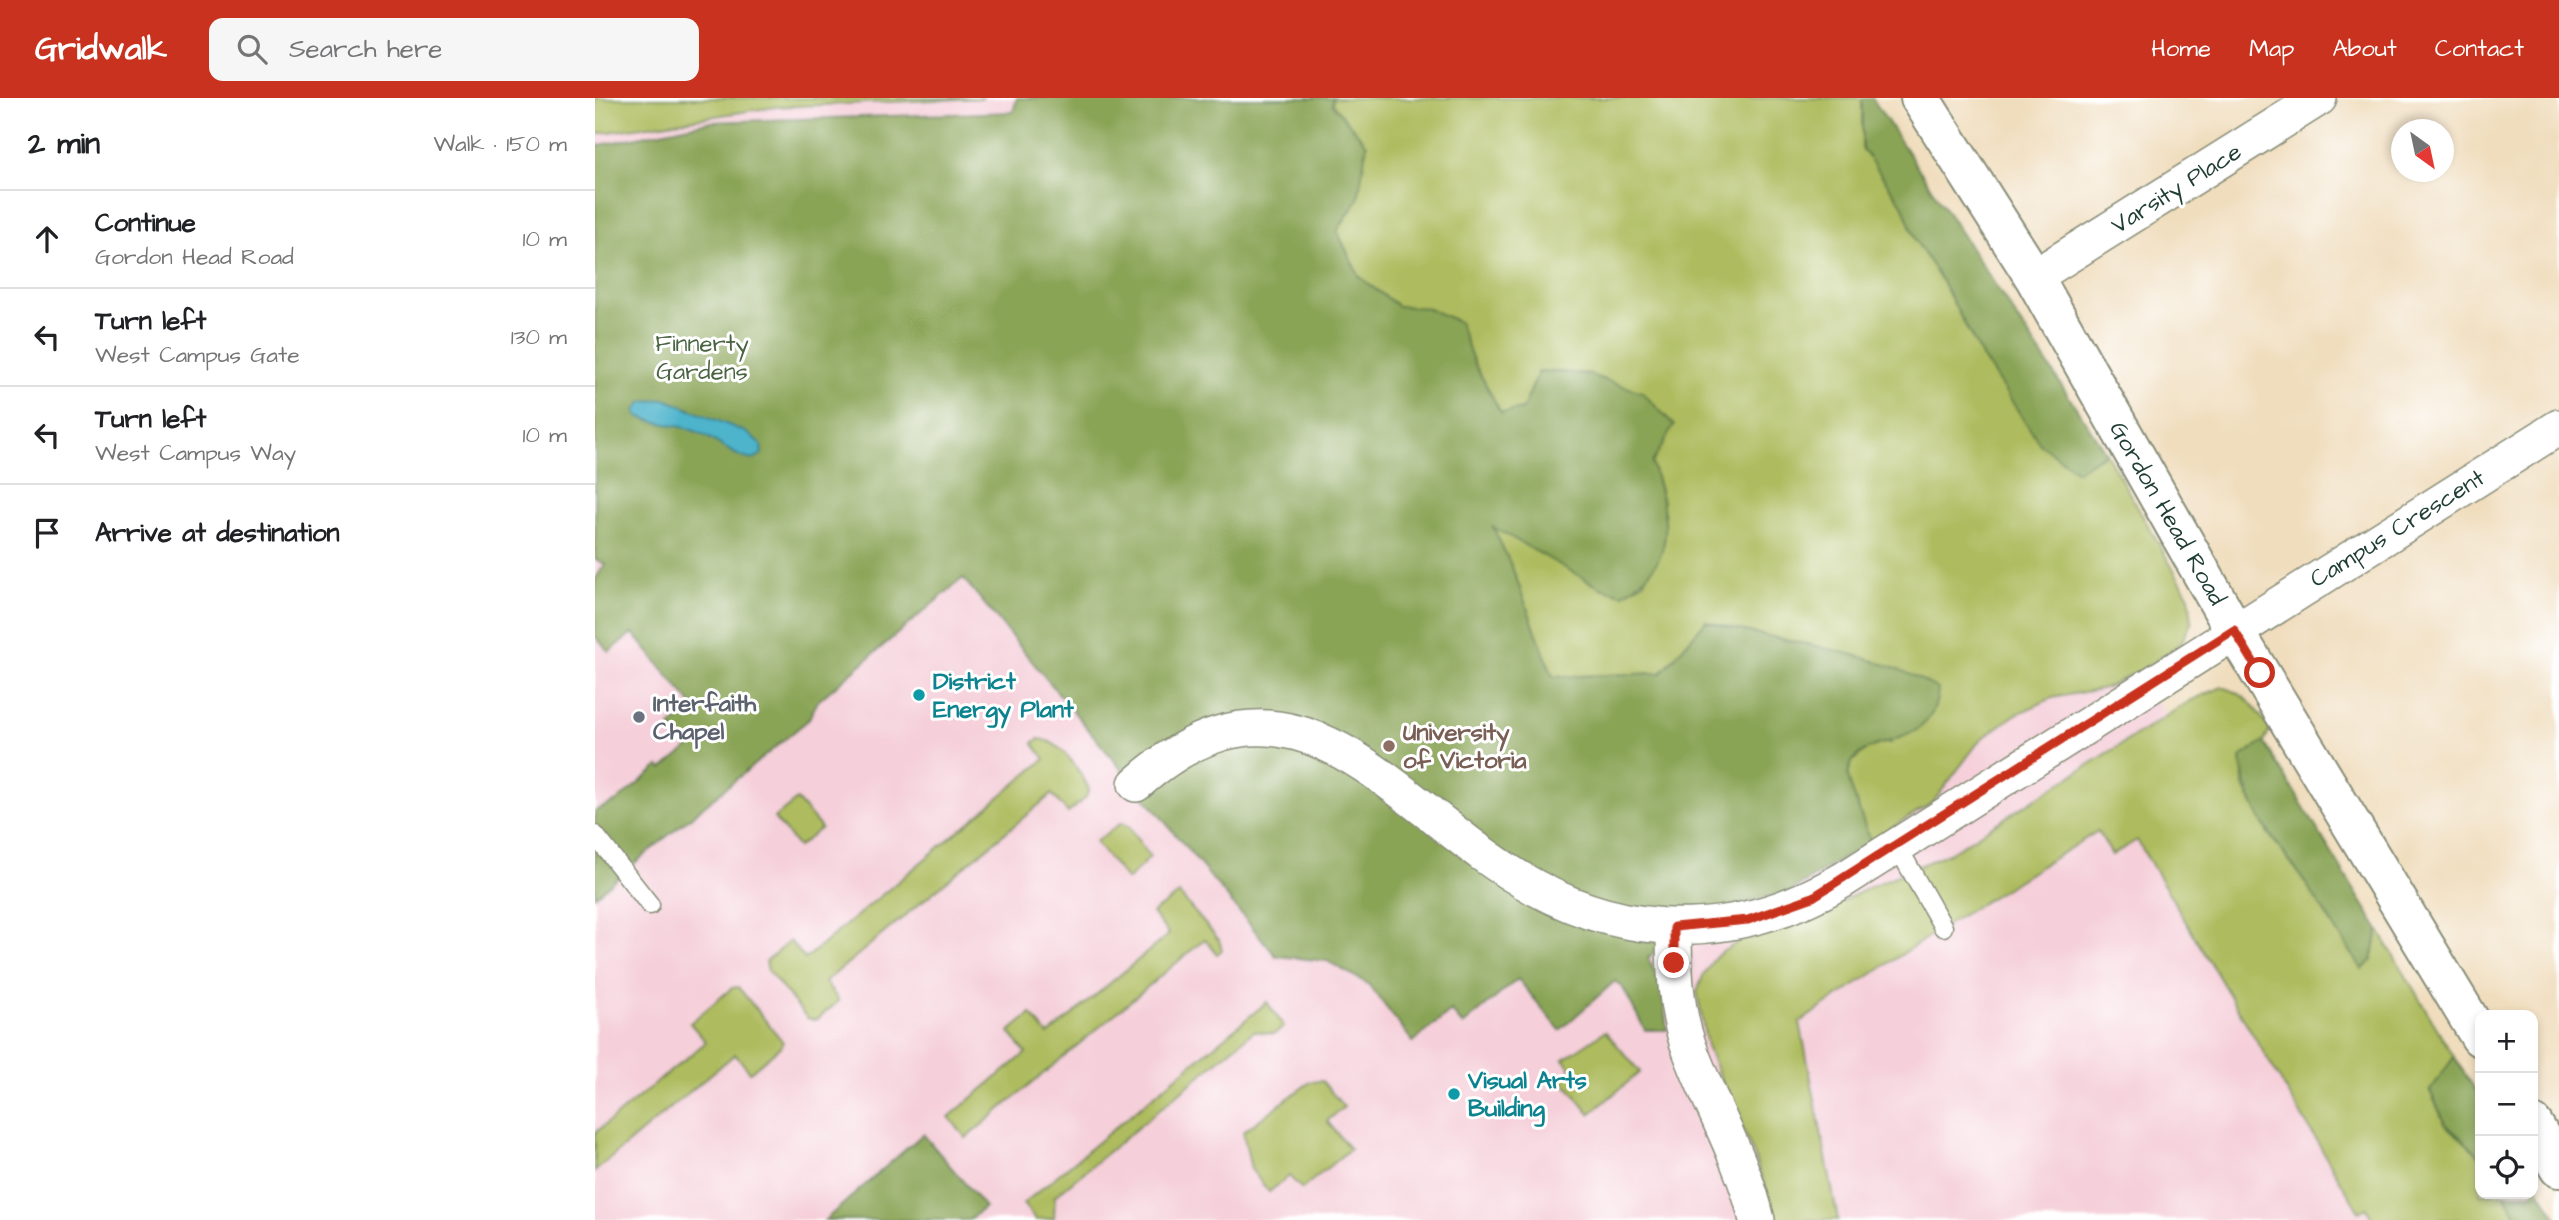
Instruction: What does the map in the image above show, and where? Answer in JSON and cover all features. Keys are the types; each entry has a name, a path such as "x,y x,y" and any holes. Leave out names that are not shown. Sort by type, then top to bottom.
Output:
{"street":[{"name":"Gordon Head Road","path":"1920,98 2034,277 2234,630 2475,1029"},
{"name":"Varsity Place","path":"2034,277 2319,98"},
{"name":"Campus Crescent","path":"1136,784 1174,752 1225,733 1266,730 1305,735 1331,744 1371,767 1532,886 1566,903 1601,915 1674,927 1748,920 1813,897 1897,846 2234,630 2559,427"},
{"path":"1674,927 1674,977 1689,1048 1749,1187 1757,1220"},
{"path":"2538,1132 2559,1168"}],"lane":[{"path":"595,835 650,905"},
{"path":"1897,846 1943,927"}],"shaded area":[{"name":"University of Victoria","path":"737,98 1736,98 1900,271 2468,1220 595,1220 595,117"}],"green space":[{"path":"595,98 984,98 775,107 595,134"},
{"name":"Finnerty Gardens","path":"1017,98 1333,98 1332,104 1367,144 1358,199 1337,231 1359,277 1398,306 1427,308 1459,322 1473,361 1501,413 1523,409 1539,371 1587,374 1642,392 1674,425 1652,463 1665,520 1661,553 1654,567 1623,594 1601,588 1493,527 1511,565 1553,677 1661,673 1706,621 1854,655 1911,675 1938,689 1933,711 1923,725 1910,734 1864,751 1854,760 1848,774 1870,841 1792,891 1692,916 1648,958 1662,988 1667,1030 1645,1030 1623,988 1615,981 1560,1030 1518,979 1463,1025 1451,1011 1413,1042 1368,984 1327,961 1276,956 963,578 818,701 808,720 595,896 595,811 617,801 659,766 662,769 688,748 670,727 694,707 633,633 609,652 595,636 595,580 605,564 595,559 595,146 708,122 1013,112"},
{"path":"1333,98 1862,98 1863,149 1902,204 1916,241 1943,283 1981,355 2077,470 2106,453 2189,596 2192,621 2181,643 2143,669 2105,688 2052,698 2015,715 1981,739 1933,802 1870,841 1847,777 1852,762 1872,744 1891,743 1733,629 1707,621 1661,673 1553,677 1511,565 1492,526 1601,588 1623,594 1644,582 1663,501 1652,463 1587,374 1539,371 1523,410 1501,413 1473,361 1459,322 1427,308 1398,306 1359,277 1337,231 1358,199 1332,104"},
{"path":"1862,98 1872,98 2106,453 2077,471 2040,444 1981,355 1943,283 1916,241 1902,204 1862,148"},
{"path":"2222,687 2231,690 2255,709 2270,730 2264,742 2241,757 2244,787 2267,832 2306,882 2337,933 2372,961 2378,929 2454,1057 2430,1091 2445,1124 2475,1151 2475,1199 2507,1199 2519,1220 2373,1220 2366,1208 2359,1212 2137,840 2112,855 2098,831 1943,927 1800,1022 1838,1220 1777,1220 1753,1153 1707,1047 1697,992 1715,957 1738,942 1796,925 1870,887 1951,852 2190,701"},
{"path":"1038,739 1054,744 1068,757 1089,789 1086,797 1068,813 1052,794 825,982 839,1001 816,1020 807,1018 768,971 766,961 790,941 805,959 1045,759 1033,743"},
{"path":"2264,742 2378,929 2372,961 2362,969 2264,825 2249,795 2241,757"},
{"path":"797,800 821,828 798,847 774,818"},
{"path":"1121,823 1128,826 1150,857 1127,880 1095,842"},
{"path":"1179,894 1219,940 1222,950 1217,954 1205,939 966,1138 949,1117 1026,1053 1009,1032 1031,1014 1048,1035 1169,934 1152,913"},
{"path":"738,987 783,1042 781,1046 750,1072 735,1054 595,1171 595,1133 706,1042 690,1023 732,988"},
{"path":"1267,1002 1284,1027 1274,1034 1254,1031 1055,1196 1054,1218 1036,1220 1023,1204"},
{"path":"1605,1031 1640,1072 1590,1114 1561,1078 1572,1071 1564,1059"},
{"path":"2454,1057 2475,1089 2475,1151 2446,1124 2430,1091"},
{"path":"1322,1081 1344,1107 1327,1121 1350,1149 1302,1189 1289,1176 1269,1192 1251,1169 1243,1132 1310,1082"},
{"path":"923,1134 985,1207 969,1220 825,1220"},
{"path":"2538,1188 2558,1220 2519,1220 2507,1199 2538,1199"}],"water":[{"path":"665,399 746,432 761,444 762,454 752,460 744,458 700,433 638,416 636,409 643,402"}],"place":[{"name":"District Energy Plant","path":"919,695"},
{"name":"Interfaith Chapel","path":"639,717"},
{"name":"University of Victoria","path":"1389,746"},
{"name":"Visual Arts Building","path":"1454,1094"}],"route":[{"path":"1674,963 1674,927 1711,926 1748,920 1813,897 2104,715 2234,630 2260,673"}]}
